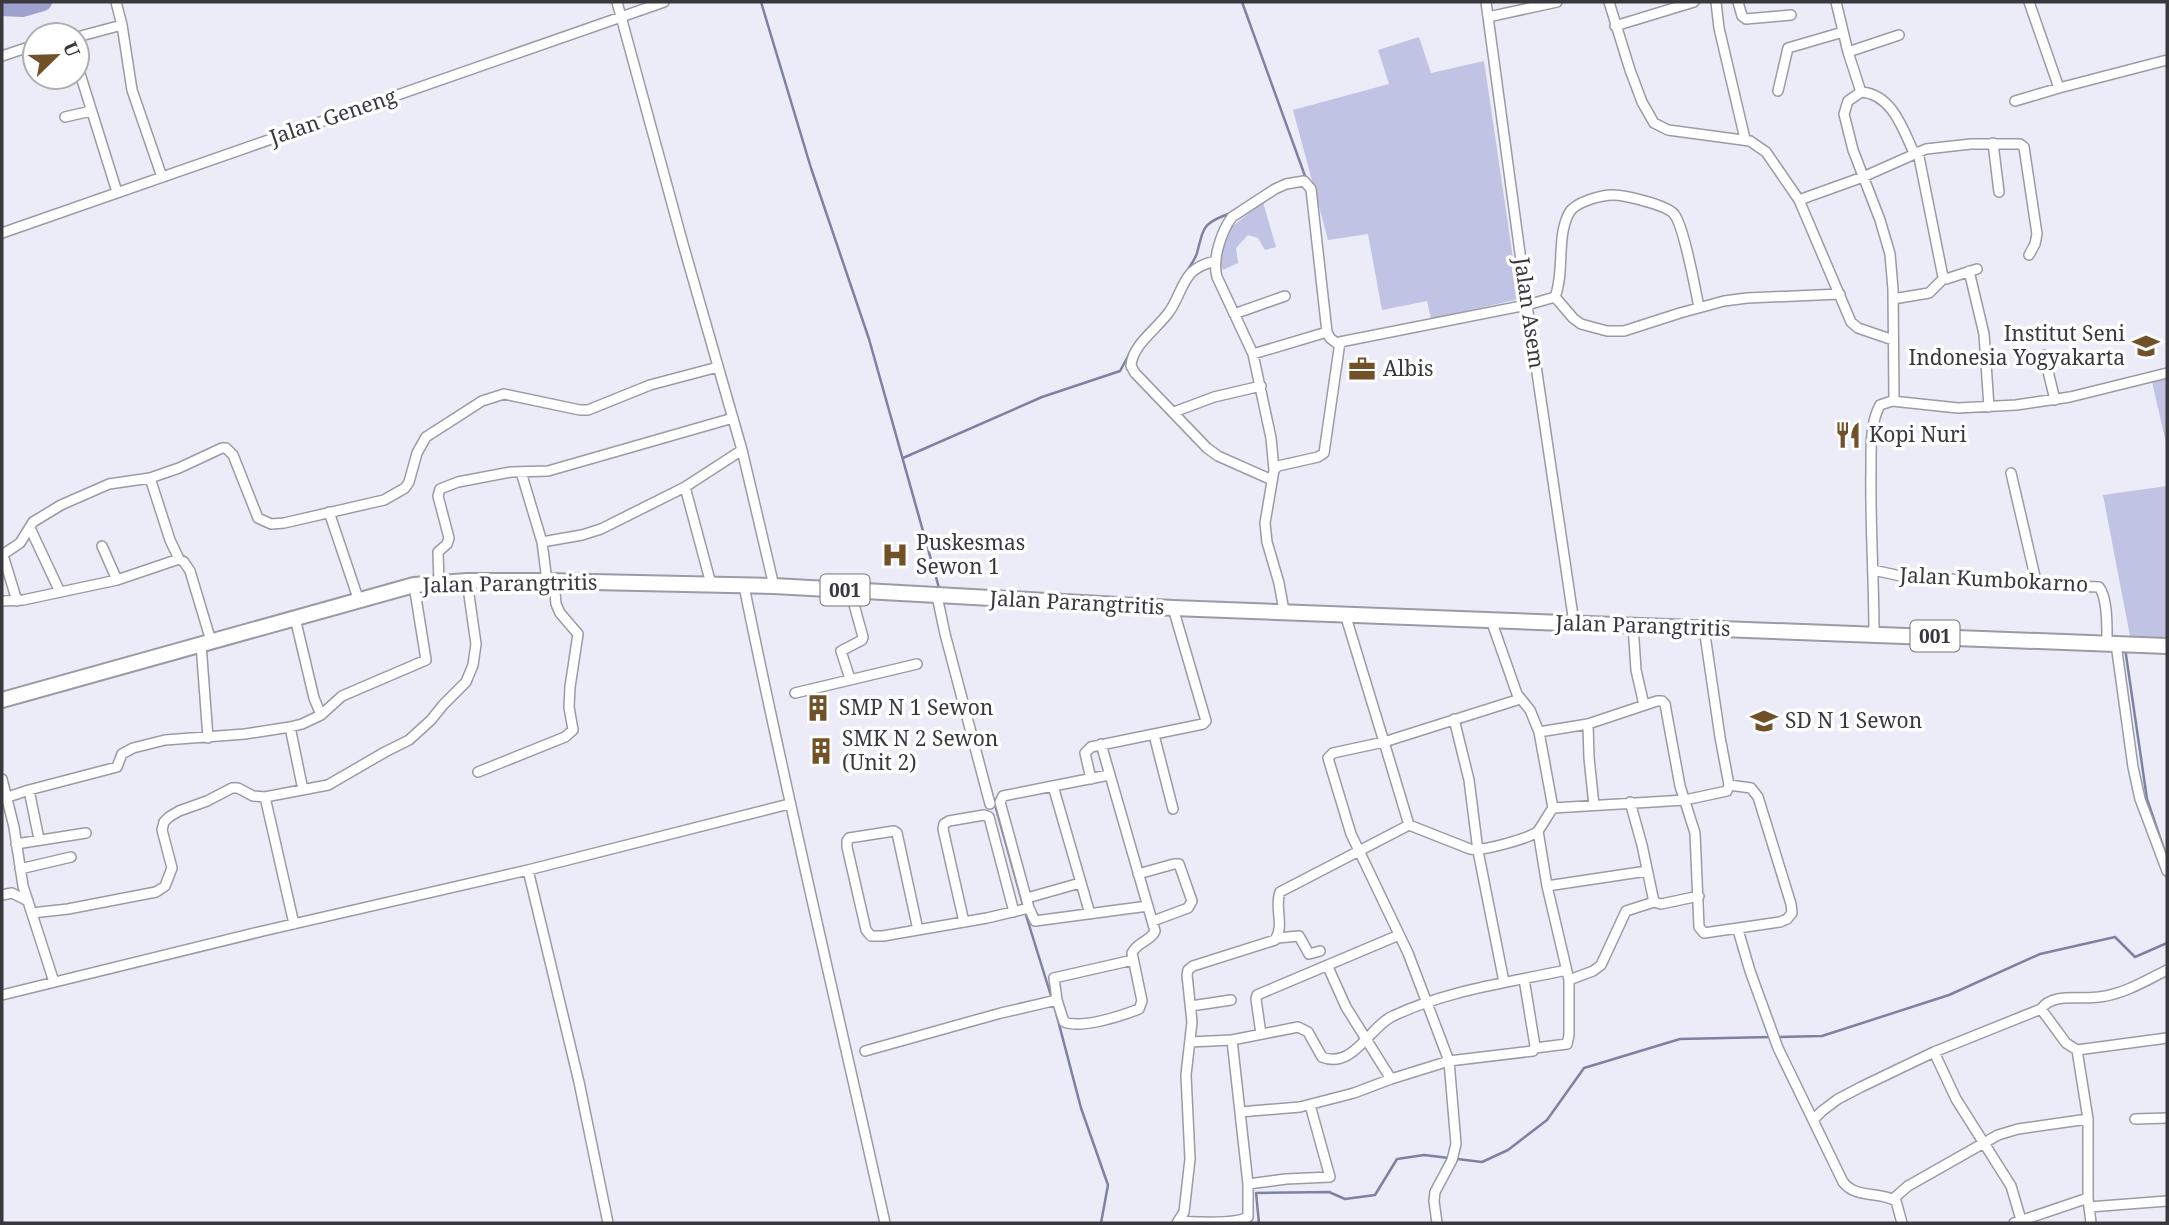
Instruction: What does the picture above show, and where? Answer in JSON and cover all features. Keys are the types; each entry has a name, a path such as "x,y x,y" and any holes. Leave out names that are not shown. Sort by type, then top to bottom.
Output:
{"main road":[{"name":"Jalan Parangtritis","path":"2,700 414,585 467,581 774,586 1173,608 2167,646"}],"street":[{"path":"116,2 132,90 162,177"},
{"path":"617,2 742,450 774,586"},
{"name":"Jalan Geneng","path":"2,233 664,2"},
{"name":"Jalan Asem","path":"1486,2 1574,623"},
{"path":"1488,17 1557,2"},
{"path":"1609,2 1636,88 1654,123 1668,130 1745,139 1766,152 1799,200 1854,325 1893,340"},
{"path":"1615,26 1694,2"},
{"path":"1716,2 1721,38 1745,139"},
{"path":"1738,2 1745,19 1791,15"},
{"path":"1836,2 1861,92"},
{"path":"2029,2 2059,88"},
{"path":"91,33 122,25"},
{"path":"1778,91 1788,48 1843,32"},
{"path":"1848,52 1899,35"},
{"path":"2,56 21,50"},
{"path":"2015,101 2167,60"},
{"path":"85,91 117,192"},
{"path":"1894,401 1893,299 1889,254 1880,220 1847,133 1844,114 1848,101 1861,92 1873,93 1885,101 1916,153 1944,278"},
{"path":"65,117 91,111"},
{"path":"1993,143 1998,192"},
{"path":"1799,200 1935,147 2020,144 2024,147 2037,233 2029,256"},
{"path":"1284,611 1266,533 1266,512 1274,470 1261,386 1253,354 1217,277 1216,261 1226,225 1232,217 1286,184 1304,181 1309,185 1313,198 1327,332 1339,345"},
{"path":"1555,297 1569,214 1573,208 1588,202 1618,195 1658,205 1673,212 1684,243 1699,307"},
{"path":"1216,261 1201,265 1192,272 1169,312 1142,343 1132,359 1131,366 1207,448 1218,456 1272,480"},
{"path":"1893,299 1929,293 1944,278 1973,270 1984,334 1989,407"},
{"path":"1555,297 1581,324 1616,331 1634,329 1699,307 1747,298 1840,294"},
{"path":"1234,314 1285,296"},
{"path":"1274,470 1282,464 1318,457 1324,453 1339,345 1343,340 1527,305 1555,297"},
{"path":"1253,354 1327,332"},
{"path":"2044,355 2055,400"},
{"path":"17,601 2,555 20,543 40,516 109,484 150,478 226,448 233,455 256,515 271,524 285,523 384,500 399,494 409,482 417,453 426,437 464,411 491,397 505,394 584,410 599,407 650,385 718,367"},
{"path":"1874,634 1870,517 1874,425 1880,405 1894,401 1951,407 1989,407 2055,400 2167,373"},
{"path":"1174,412 1214,397 1261,386"},
{"path":"439,582 438,552 447,544 449,538 438,496 440,489 481,477 540,472 581,463 733,418"},
{"path":"542,542 593,532 685,487 742,450"},
{"path":"478,772 565,737 573,730 569,707 570,687 578,634 556,604 542,542 521,472"},
{"path":"2011,473 2037,585"},
{"path":"150,478 170,540 179,559 190,571 206,642 208,738"},
{"path":"685,487 711,584"},
{"path":"329,512 359,601"},
{"path":"30,528 60,592"},
{"path":"102,546 117,580"},
{"path":"2,601 17,601 117,580 179,559"},
{"name":"Jalan Kumbokarno","path":"1873,570 1910,578 2096,586 2101,588 2111,643"},
{"path":"32,913 156,892 165,886 172,868 162,830 169,817 232,788 238,788 253,796 265,797 328,785 409,740 466,682 473,665 476,644 467,581"},
{"path":"4,798 117,766 122,754 150,743 290,727 321,715 342,696 426,660 414,585"},
{"path":"744,586 789,804 885,1223"},
{"path":"850,590 863,637 841,651 850,679"},
{"path":"937,596 990,804"},
{"path":"1091,779 1084,753 1091,747 1203,724 1206,719 1173,608"},
{"path":"1345,614 1409,825"},
{"path":"295,618 314,698 321,715"},
{"path":"1409,825 1478,850 1492,849 1538,831 1553,808 1539,732 1530,710 1520,699 1491,620"},
{"path":"1633,625 1636,670 1644,705"},
{"path":"1553,808 1685,800 1727,791 1729,785 1704,628"},
{"path":"2111,643 2140,799 2167,871"},
{"path":"794,693 917,664"},
{"path":"1437,1223 1435,1192 1452,1160 1455,1144 1449,1061 1399,935 1359,852 1328,758 1333,753 1384,742 1520,699"},
{"path":"1539,732 1588,724 1662,701 1667,709 1675,763 1695,833 1699,927 1702,932 1738,930 1780,922 1792,913 1758,797 1751,788 1729,785"},
{"path":"1454,719 1469,780 1478,850 1504,982"},
{"path":"1588,724 1594,805"},
{"path":"290,727 303,790"},
{"path":"1154,735 1173,809"},
{"path":"1101,744 1153,921 1154,933 1135,947 1132,953 1142,1001 1139,1009 1093,1022 1064,1022 1052,1001 1056,977 1133,960"},
{"path":"1110,775 1003,796 1000,802 1028,908 1038,922 1148,906"},
{"path":"2,779 28,901 54,982"},
{"path":"1053,786 1090,914"},
{"path":"29,790 39,839"},
{"path":"265,797 294,924"},
{"path":"1630,802 1654,902"},
{"path":"2,995 528,870 789,804"},
{"path":"964,922 943,829 944,824 949,821 984,815 989,817 1015,912"},
{"path":"1277,938 1280,929 1280,892 1409,825"},
{"path":"1240,1112 1282,1110 1310,1105 1354,1094 1449,1061 1529,1052 1535,1048 1568,1042 1567,975 1547,887 1538,831"},
{"path":"918,930 897,833 873,833 849,838 847,847 869,935 877,937 918,930 964,922 1028,908"},
{"path":"16,844 86,834"},
{"path":"20,869 71,857"},
{"path":"1139,874 1179,864 1192,901 1188,908 1153,921"},
{"path":"528,870 579,1082 608,1223"},
{"path":"1547,887 1647,871"},
{"path":"1027,898 1080,883"},
{"path":"2,895 12,893 28,901"},
{"path":"1191,1042 1232,1040 1293,1027 1305,1029 1320,1055 1328,1060 1351,1054 1384,1020 1448,994 1504,982 1593,971 1601,965 1626,911 1654,902 1661,904 1699,896"},
{"path":"1738,930 1777,1048 1846,1186 1858,1192 1893,1199 1900,1208 1902,1223"},
{"path":"1261,1034 1256,999 1258,995 1399,935"},
{"path":"1232,1040 1249,1215 1244,1220 1227,1223 1178,1222 1184,1212 1190,1170 1186,1075 1191,1042 1191,1006 1187,975 1190,967 1267,944 1277,938 1299,936 1309,954 1320,951"},
{"path":"1328,967 1346,1007 1391,1079"},
{"path":"1813,1120 1849,1093 1934,1052 2040,1009 2048,1001 2102,997 2125,990 2167,970"},
{"path":"1524,979 1535,1048"},
{"path":"1191,1006 1231,1000"},
{"path":"865,1051 1052,1001"},
{"path":"2040,1009 2066,1043 2077,1050 2167,1040"},
{"path":"2077,1050 2088,1119 2088,1203 2091,1223"},
{"path":"1934,1052 1956,1099 2011,1186 2019,1222 2088,1203 2167,1201"},
{"path":"1248,1184 1330,1177 1310,1105"},
{"path":"2135,1119 2167,1118"},
{"path":"1893,1199 1908,1186 2007,1131 2088,1119"}],"shaded area":[{"path":"1419,37 1431,73 1484,61 1519,299 1431,319 1427,301 1382,310 1368,234 1328,240 1293,110 1389,84 1378,50"},
{"path":"1263,202 1276,247 1265,250 1258,238 1248,235 1236,248 1238,263 1223,270 1220,265 1226,236 1234,225"},
{"path":"2167,377 2167,447 2152,382"},
{"path":"2167,486 2167,638 2130,636 2103,495"}],"waterway":[{"path":"2,7 22,8 43,2"},
{"path":"761,2 811,168 869,339 939,588"},
{"path":"1242,2 1305,176 1302,177"},
{"path":"1186,273 1196,256 1206,227 1214,220 1231,213"},
{"path":"903,458 1042,397 1120,371 1132,349"},
{"path":"2125,648 2147,799 2167,858"},
{"path":"977,740 1023,905"},
{"path":"1025,912 1052,999"},
{"path":"1778,1037 1822,1036 1949,995 2040,954 2115,937 2135,957 2167,943"},
{"path":"1054,1005 1081,1108 1108,1185 1101,1223"},
{"path":"1259,1223 1256,1193 1329,1192 1345,1199 1375,1195 1397,1159 1424,1155 1482,1162 1508,1150 1547,1120 1584,1068 1680,1039 1771,1037"}],"place":[{"name":"Institut Seni Indonesia Yogyakarta","path":"2146,346"},
{"name":"Albis","path":"1362,369"},
{"name":"Kopi Nuri","path":"1848,435"},
{"name":"Puskesmas Sewon 1","path":"895,555"},
{"name":"SMP N 1 Sewon","path":"818,708"},
{"name":"SD N 1 Sewon","path":"1764,721"},
{"name":"SMK N 2 Sewon (Unit 2)","path":"821,751"}]}
